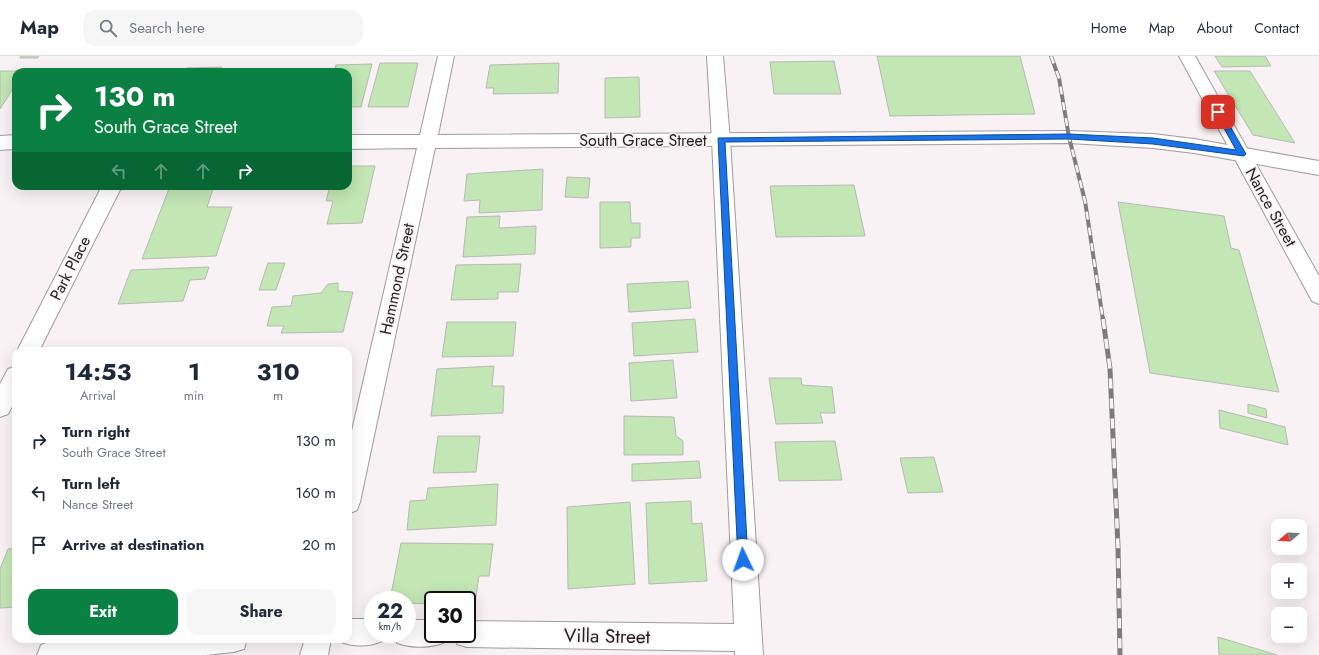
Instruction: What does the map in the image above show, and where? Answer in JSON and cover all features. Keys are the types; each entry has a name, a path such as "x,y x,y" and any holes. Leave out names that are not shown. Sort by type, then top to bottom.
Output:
{"street":[{"name":"Hammond Street","path":"352,484 446,56"},
{"path":"715,56 721,140 748,647"},
{"name":"Nance Street","path":"1187,56 1319,295"},
{"name":"South Grace Street","path":"352,142 1069,137 1153,141 1242,154 1319,168"},
{"path":"0,143 12,142"},
{"name":"Park Place","path":"30,347 110,190"},
{"path":"0,407 12,384"},
{"path":"352,632 364,632"},
{"name":"Villa Street","path":"476,634 748,647"},
{"path":"51,655 188,643"},
{"path":"314,655 317,643"}],"building":[{"path":"21,56 39,56 38,58 20,58"},
{"path":"877,56 1020,56 1035,114 890,116"},
{"path":"1215,56 1265,56 1271,66 1222,67"},
{"path":"834,61 841,94 774,94 770,62"},
{"path":"380,63 418,63 408,107 368,107"},
{"path":"559,63 558,93 493,94 494,88 486,88 490,65"},
{"path":"372,64 361,107 352,107 352,68 335,68 336,65"},
{"path":"222,67 222,68 187,68"},
{"path":"0,71 12,71 12,90 0,109"},
{"path":"1214,71 1250,71 1295,143 1253,135"},
{"path":"639,77 640,117 605,118 605,78"},
{"path":"352,166 375,166 362,223 327,224 333,201 326,201 329,190 352,190"},
{"path":"543,169 542,210 479,213 480,200 464,201 467,174"},
{"path":"567,177 590,178 588,198 565,197"},
{"path":"854,185 865,236 776,237 770,186"},
{"path":"168,190 213,190 207,207 232,207 216,256 142,259"},
{"path":"600,202 630,202 631,223 640,223 640,238 631,238 631,247 600,248"},
{"path":"1118,202 1224,216 1231,248 1239,250 1279,392 1150,373"},
{"path":"500,216 499,228 536,226 535,254 463,257 467,217"},
{"path":"268,263 285,263 276,290 259,290"},
{"path":"521,264 518,292 498,292 498,299 451,300 456,265"},
{"path":"209,267 205,279 190,280 183,301 118,304 131,270"},
{"path":"688,281 691,308 629,312 627,284"},
{"path":"338,283 338,291 353,292 343,332 281,333 284,326 267,326 272,307 291,306 293,296 321,293 328,284"},
{"path":"695,319 698,352 634,356 632,323"},
{"path":"447,322 516,322 513,356 442,357"},
{"path":"673,360 677,398 631,401 629,363"},
{"path":"494,366 492,386 504,386 503,413 431,416 437,369"},
{"path":"769,378 801,378 802,385 832,387 835,413 820,413 823,423 776,424"},
{"path":"1248,404 1266,409 1267,418 1248,413"},
{"path":"1219,410 1285,427 1288,445 1220,428"},
{"path":"624,416 674,417 676,436 683,441 683,455 624,455"},
{"path":"438,436 480,436 476,472 433,473"},
{"path":"835,441 842,480 779,481 775,442"},
{"path":"934,457 943,492 908,493 900,458"},
{"path":"699,461 701,478 632,481 632,464"},
{"path":"498,484 496,525 407,530 410,501 426,500 428,488"},
{"path":"691,501 692,524 702,523 707,581 649,584 646,503"},
{"path":"630,502 635,584 568,589 567,507"},
{"path":"401,543 493,544 489,576 479,576 476,597 476,591 424,591 424,604 416,603 416,591 392,591"},
{"path":"12,548 12,607 0,608 0,569 8,549"},
{"path":"1218,637 1277,655 1219,655"}],"railway":[{"path":"1051,56 1059,78 1069,137 1085,201 1103,320"},
{"path":"1103,319 1110,369 1118,547 1120,655"}],"route":[{"path":"743,560 721,140 1069,137 1153,141 1242,154 1218,112"}]}
